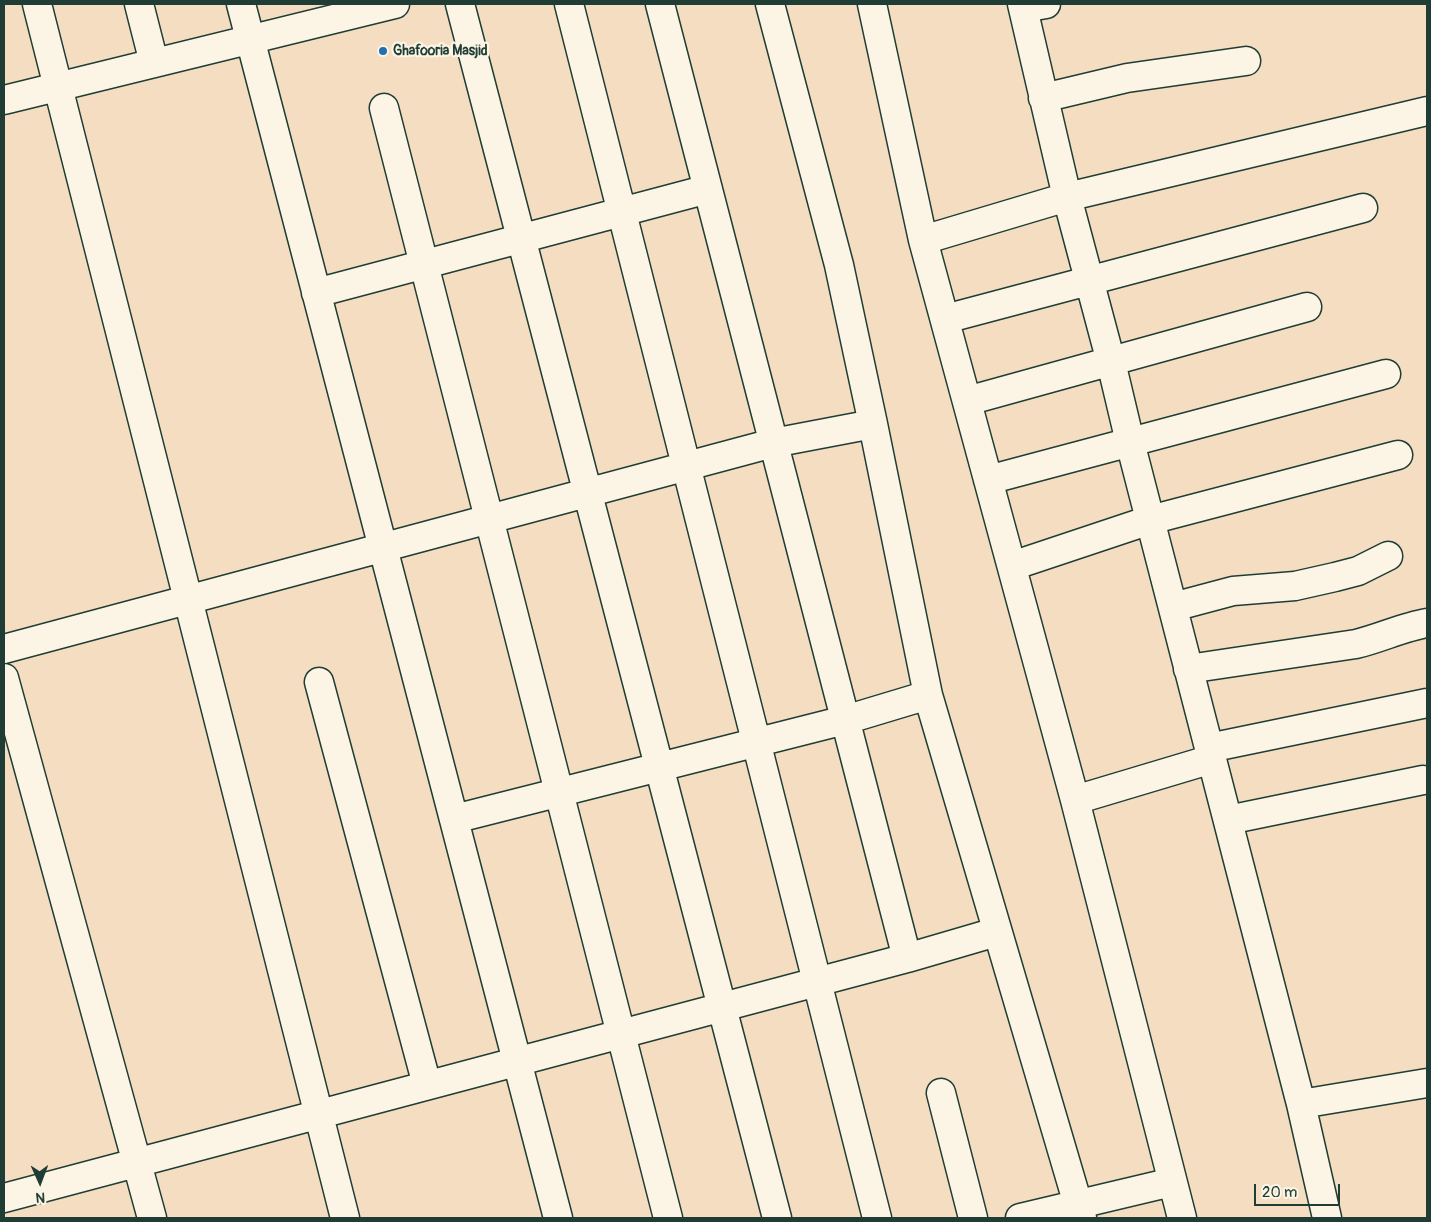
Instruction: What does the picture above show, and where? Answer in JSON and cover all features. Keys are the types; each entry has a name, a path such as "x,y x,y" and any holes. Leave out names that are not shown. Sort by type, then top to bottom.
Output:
{"street":[{"path":"37,4 345,1218"},
{"path":"140,4 154,63"},
{"path":"241,4 558,1218"},
{"path":"4,100 250,39 340,10 395,4"},
{"path":"460,4 777,1218"},
{"path":"569,4 877,1218"},
{"path":"660,4 907,958"},
{"path":"770,4 839,265 928,695 996,932 1080,1211"},
{"path":"872,4 923,240 1075,800 1182,1218"},
{"path":"1030,5 1043,98 1067,197 1301,1104 1327,1218"},
{"path":"1043,98 1127,78 1246,61"},
{"path":"384,108 668,1218"},
{"path":"923,240 1067,197 1427,112"},
{"path":"316,293 708,189"},
{"path":"945,319 1363,208"},
{"path":"967,400 1307,307"},
{"path":"988,480 1386,374"},
{"path":"4,650 774,443 873,424"},
{"path":"1012,566 1150,520 1398,455"},
{"path":"1173,607 1233,591 1295,586 1335,578 1358,571 1388,556"},
{"path":"1188,669 1356,644 1370,641 1405,627 1427,623"},
{"path":"4,678 152,1218"},
{"path":"319,682 427,1085"},
{"path":"454,820 845,720 928,695"},
{"path":"1075,800 1210,753 1427,703"},
{"path":"1228,820 1423,780"},
{"path":"4,1198 907,958 996,932"},
{"path":"1301,1104 1427,1083"},
{"path":"940,1093 973,1218"},
{"path":"1020,1218 1080,1211 1172,1182"}],"shaded area":[{"path":"4,4 1427,4 1427,1218 4,1218"}],"place":[{"name":"Ghafooria Masjid","path":"383,51"}]}
